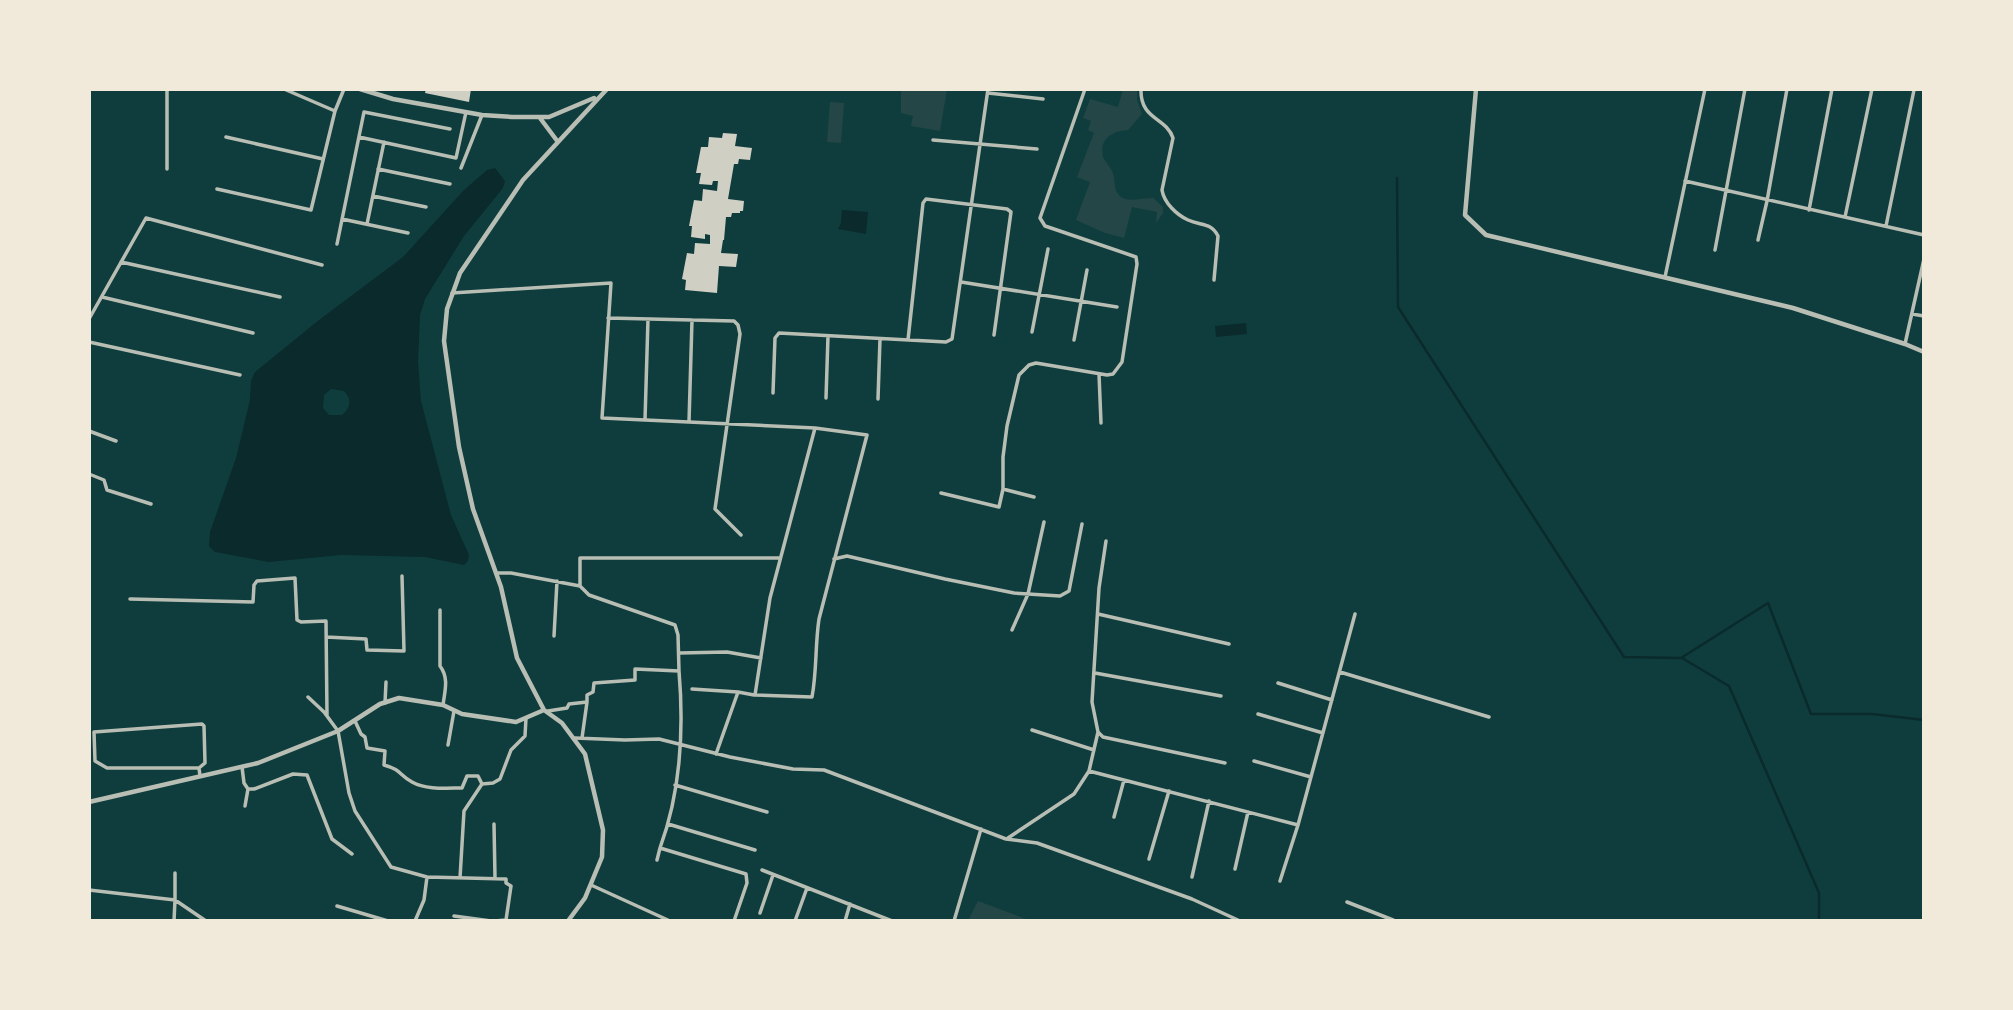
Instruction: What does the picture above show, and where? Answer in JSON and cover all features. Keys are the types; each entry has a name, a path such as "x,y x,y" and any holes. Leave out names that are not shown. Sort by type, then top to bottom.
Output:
{"street":[{"path":"167,89 167,169"},
{"path":"284,89 335,111"},
{"path":"217,188 311,210 335,111 344,89"},
{"path":"360,89 393,99 482,115 539,117 558,114 598,97"},
{"path":"568,921 585,898 602,857 603,830 585,754 575,738 546,711 517,658 497,573 473,509 444,344 447,309 460,273 523,180 607,89"},
{"path":"941,494 999,507 1003,488 1004,450 1019,375 1029,365 1036,363 1114,374 1122,362 1138,260 1129,253 1045,226 1040,218 1085,89"},
{"path":"1142,89 1144,106 1150,116 1172,132 1162,190 1166,203 1187,220 1209,225 1218,236 1214,280"},
{"path":"1476,89 1465,215 1486,235 1793,308 1924,352"},
{"path":"1665,277 1705,89"},
{"path":"1716,250 1745,89"},
{"path":"1758,240 1787,89"},
{"path":"1809,210 1832,89"},
{"path":"1845,218 1872,89"},
{"path":"1886,226 1914,90"},
{"path":"773,393 776,335 946,342 953,339 988,91 1043,99"},
{"path":"337,244 364,112 450,129"},
{"path":"359,137 456,158 466,112"},
{"path":"461,168 482,115"},
{"path":"539,117 558,142"},
{"path":"226,137 323,159"},
{"path":"933,140 1037,149"},
{"path":"367,224 384,142"},
{"path":"379,169 450,184"},
{"path":"1685,181 1924,235"},
{"path":"373,196 425,207"},
{"path":"908,340 924,200 929,199 1011,212 994,335"},
{"path":"89,319 146,218 322,265"},
{"path":"342,219 408,233"},
{"path":"1032,332 1048,249"},
{"path":"1905,344 1924,259"},
{"path":"121,262 280,297"},
{"path":"1074,340 1087,270"},
{"path":"961,282 1118,307"},
{"path":"452,293 611,283 602,418 815,428 867,435 834,559 815,645 812,696 755,695 692,689"},
{"path":"102,297 253,333"},
{"path":"1912,314 1924,316"},
{"path":"608,318 734,321 738,325 740,334 715,509 741,535"},
{"path":"645,420 648,319"},
{"path":"689,422 692,320"},
{"path":"826,398 828,336"},
{"path":"878,399 880,338"},
{"path":"89,342 240,375"},
{"path":"1099,374 1101,423"},
{"path":"755,695 770,598 815,428"},
{"path":"89,431 116,441"},
{"path":"89,474 104,480 107,490 151,504"},
{"path":"1003,488 1034,497"},
{"path":"1012,630 1028,594 1044,522"},
{"path":"834,559 846,556 945,579 1028,594 1059,596 1069,591 1082,524"},
{"path":"1006,839 1074,794 1089,771 1098,732 1092,702 1106,541"},
{"path":"580,586 580,558 780,558"},
{"path":"497,573 557,580 580,586 589,595 675,625 678,635 682,744 668,824 657,860"},
{"path":"327,637 366,639 367,650 404,651 402,576"},
{"path":"130,599 253,602 254,585 257,581 295,578 297,620 326,621 327,717"},
{"path":"554,636 557,580"},
{"path":"440,610 440,666 447,679 443,705"},
{"path":"1098,614 1229,644"},
{"path":"1280,881 1298,825 1355,614"},
{"path":"679,653 727,652 761,657"},
{"path":"582,738 587,695 593,692 594,683 635,680 635,669 679,671"},
{"path":"1339,671 1489,716"},
{"path":"1095,673 1221,696"},
{"path":"385,702 386,682"},
{"path":"1278,683 1332,700"},
{"path":"716,754 738,692"},
{"path":"308,697 338,732 355,811 391,867 427,877 506,879 506,883 511,886 506,920 454,916"},
{"path":"89,802 258,763 338,732 385,702 399,698 516,722 546,711 567,708 569,704 587,702"},
{"path":"448,745 454,711"},
{"path":"1258,714 1323,733"},
{"path":"482,784 500,779 510,750 524,736 526,718"},
{"path":"355,721 365,737 367,748 385,751 384,765 395,768 409,781 432,788 462,788 467,776 478,776 482,784"},
{"path":"202,724 205,763 199,768 107,768 95,761 94,732 202,724"},
{"path":"1032,730 1094,750"},
{"path":"1098,732 1103,737 1225,763"},
{"path":"575,738 659,738 716,754 793,769 824,769 1006,839 1037,843 1192,899 1240,921"},
{"path":"1254,761 1311,777"},
{"path":"242,767 244,783 248,789 245,806"},
{"path":"199,768 200,776"},
{"path":"1089,771 1298,825"},
{"path":"248,789 293,774 307,775 332,839 352,854"},
{"path":"1114,817 1124,780"},
{"path":"460,878 464,811 482,784"},
{"path":"675,785 767,812"},
{"path":"1149,859 1169,791"},
{"path":"1192,877 1209,802"},
{"path":"1235,869 1248,812"},
{"path":"494,824 495,878"},
{"path":"668,824 755,850"},
{"path":"954,921 981,829"},
{"path":"660,848 746,874 747,883 734,921"},
{"path":"762,870 892,921"},
{"path":"174,921 175,873"},
{"path":"760,913 773,875"},
{"path":"415,921 424,900 427,877"},
{"path":"591,885 670,921"},
{"path":"795,921 807,888"},
{"path":"89,890 175,900 206,921"},
{"path":"1347,902 1393,920"},
{"path":"845,921 850,904"},
{"path":"337,906 388,921"}],"shaded area":[{"path":"901,89 947,89 940,131 911,126 913,116 901,113"},
{"path":"1123,89 1137,91 1142,114 1128,130 1117,132 1105,140 1103,157 1112,171 1118,194 1128,200 1153,198 1163,207 1163,213 1156,223 1157,212 1132,207 1124,238 1076,220 1090,182 1077,177 1094,133 1088,130 1091,121 1083,118 1090,99 1118,107"},
{"path":"830,102 844,103 841,143 827,142"},
{"path":"495,168 505,181 503,188 464,236 425,299 420,315 418,362 421,401 451,515 469,555 468,561 464,565 425,557 341,555 269,562 215,552 209,546 210,532 236,458 255,372 403,257 464,190 487,170","holes":["331,389 344,391 349,400 347,409 342,415 329,415 323,408 324,395"]},
{"path":"842,210 868,212 866,234 838,229"},
{"path":"1246,323 1247,334 1216,337 1215,326"},
{"path":"978,901 1031,921 968,921"}],"building":[{"path":"426,89 471,89 469,102 425,93"},
{"path":"723,133 737,134 735,146 752,148 750,160 739,159 738,164 734,164 728,199 744,201 743,211 726,217 721,253 738,254 736,267 719,266 717,293 685,290 686,280 682,279 687,253 694,254 695,243 710,244 710,235 705,234 705,239 691,237 692,226 689,226 694,200 702,201 703,189 717,191 718,181 713,181 712,185 699,184 701,173 696,173 701,147 708,147 709,137 722,138"}],"waterway":[{"path":"1397,178 1398,307 1624,657 1681,658 1768,603 1811,714 1872,714 1924,720"},
{"path":"1682,658 1729,686 1819,893 1819,921"}]}
